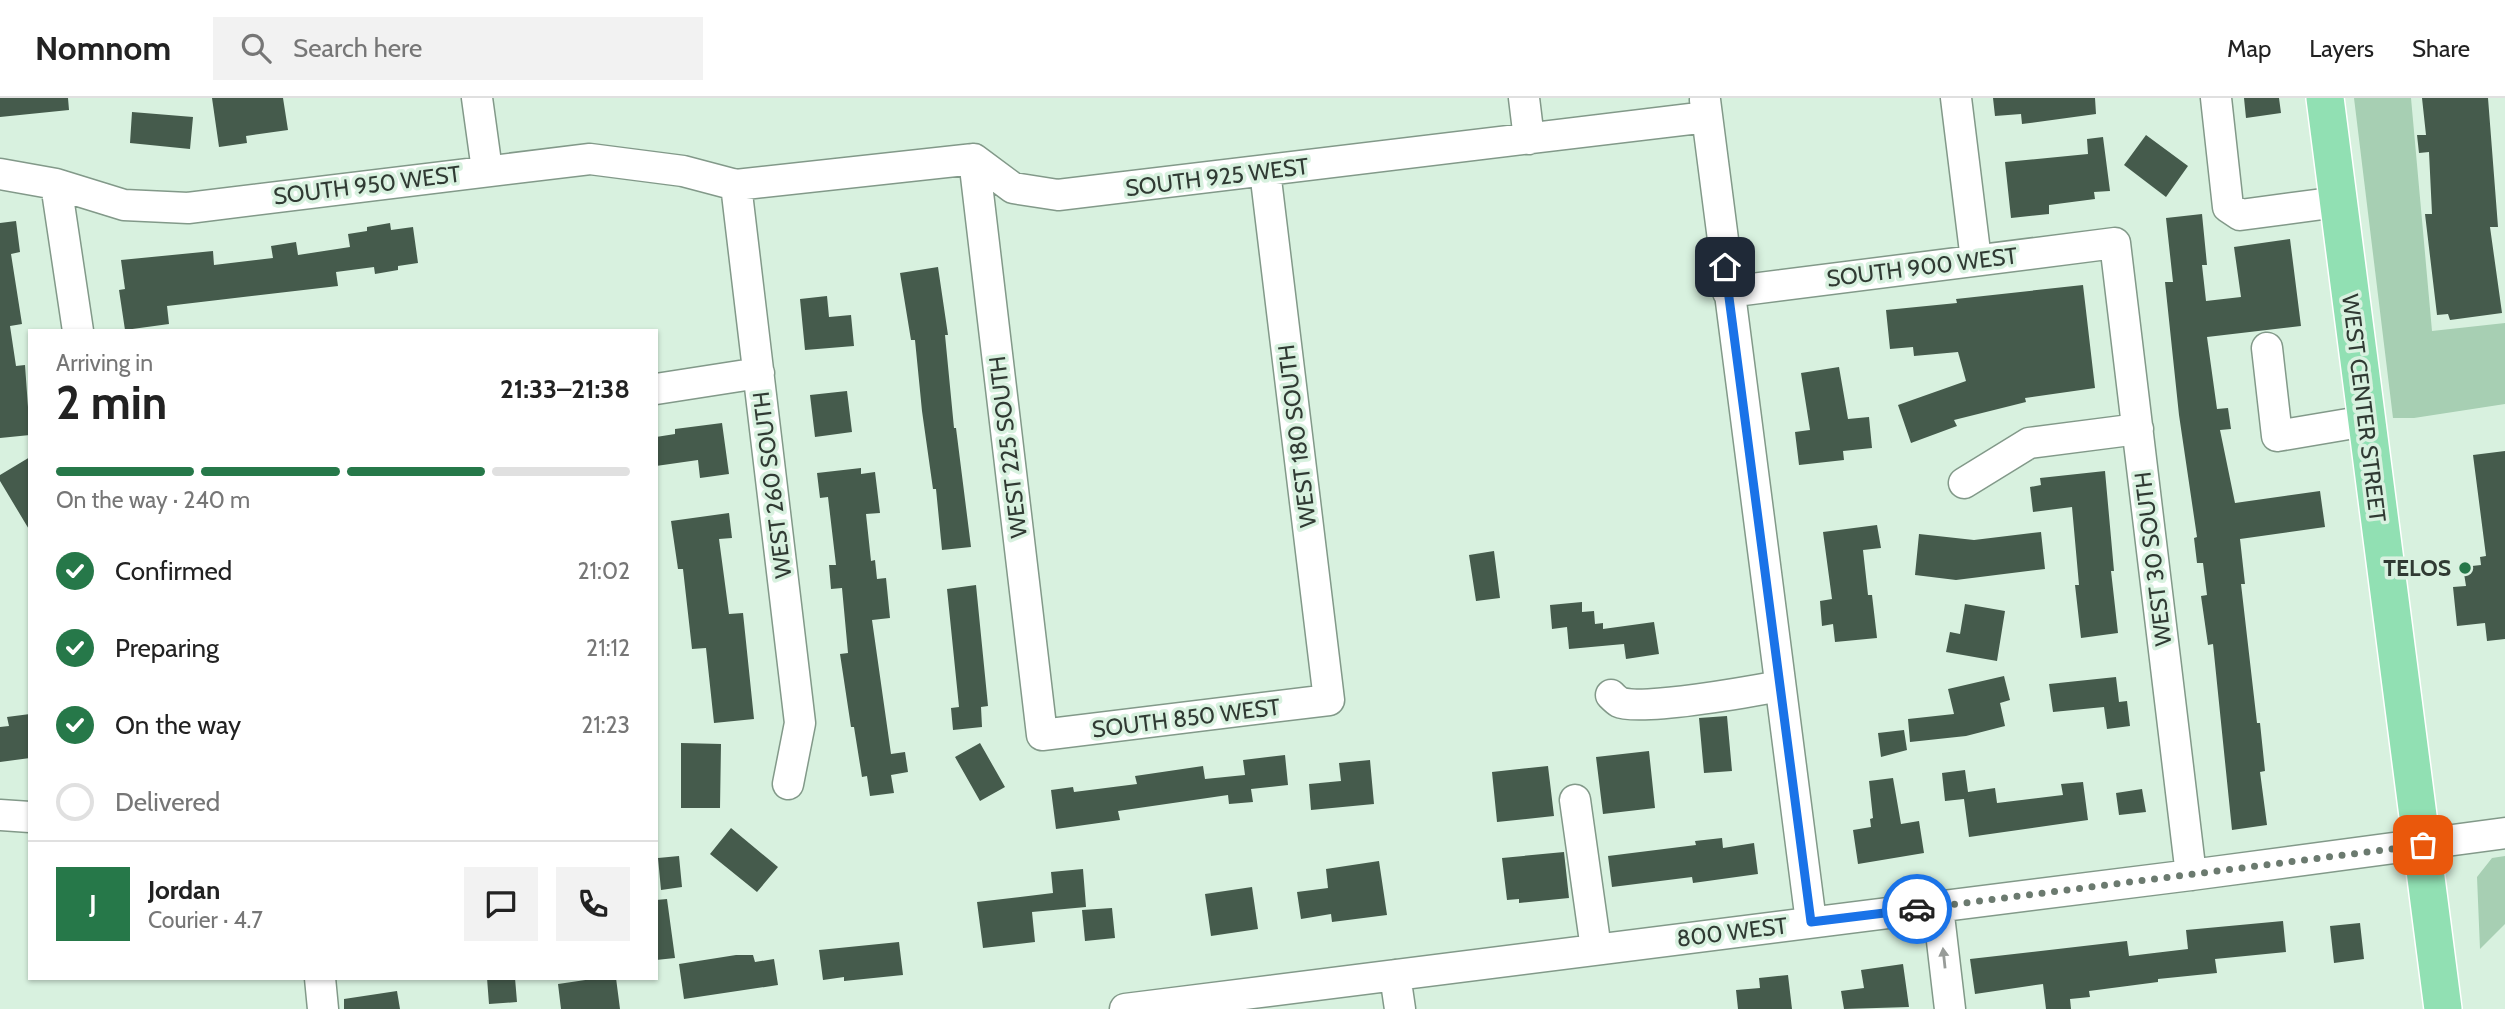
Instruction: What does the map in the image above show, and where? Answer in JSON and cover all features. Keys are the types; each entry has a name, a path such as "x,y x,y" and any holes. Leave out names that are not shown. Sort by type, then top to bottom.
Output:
{"main road":[{"name":"WEST CENTER STREET","path":"2325,98 2443,1009"}],"street":[{"path":"477,98 487,170"},
{"path":"1524,98 1529,139"},
{"path":"1956,98 1976,260"},
{"path":"2216,98 2228,207 2240,215 2339,202"},
{"path":"1706,108 1811,922"},
{"name":"SOUTH 925 WEST","path":"974,159 1013,188 1058,195 1529,139 1706,108"},
{"name":"SOUTH 950 WEST","path":"0,174 56,184 124,205 188,208 590,159 683,171 736,185"},
{"path":"736,185 974,159"},
{"name":"WEST 225 SOUTH","path":"974,159 1042,735"},
{"name":"WEST 180 SOUTH","path":"1265,171 1329,700"},
{"path":"56,184 78,329"},
{"name":"WEST 260 SOUTH","path":"736,185 800,723 788,784"},
{"name":"SOUTH 900 WEST","path":"1728,292 2115,243"},
{"name":"WEST 30 SOUTH","path":"2115,243 2191,875"},
{"path":"2267,348 2277,436 2366,422"},
{"path":"658,389 759,373"},
{"path":"1964,483 2029,443 2138,429"},
{"path":"1611,695 1618,702 1625,704 1657,704 1780,686"},
{"name":"SOUTH 850 WEST","path":"1042,735 1329,700"},
{"path":"1575,800 1595,949"},
{"path":"0,815 28,817"},
{"name":"800 WEST","path":"1125,1009 2505,833"},
{"path":"1938,907 1950,1009"},
{"path":"1395,975 1400,1009"},
{"path":"320,980 323,1009"}],"green space":[{"path":"2354,98 2411,98 2432,331 2505,323 2505,404 2414,418 2393,418"},
{"path":"2505,856 2505,924 2480,949 2477,877 2492,858"}],"building":[{"path":"0,98 68,98 69,110 0,117"},
{"path":"212,98 283,98 288,130 246,136 247,143 219,147"},
{"path":"1993,98 2095,98 2096,114 2022,124 2021,114 1995,116"},
{"path":"2244,98 2279,98 2281,113 2246,118"},
{"path":"2422,98 2488,98 2498,227 2490,227 2502,313 2450,320 2448,314 2437,315 2425,214 2432,214 2429,152 2419,153 2417,135 2426,135"},
{"path":"132,112 193,117 190,149 130,143"},
{"path":"2146,135 2188,166 2166,197 2124,165"},
{"path":"2103,137 2110,191 2094,192 2095,199 2049,205 2049,214 2011,218 2005,162 2088,154 2087,139"},
{"path":"2202,214 2207,265 2202,265 2206,301 2241,297 2234,247 2290,239 2301,326 2207,337 2217,409 2228,408 2231,429 2220,430 2235,503 2320,491 2325,527 2240,539 2245,584 2241,584 2257,723 2260,723 2265,771 2260,772 2267,825 2232,830 2213,644 2208,645 2201,596 2207,595 2203,563 2197,563 2194,538 2197,537 2179,415 2165,282 2173,282 2166,218"},
{"path":"16,221 20,252 11,254 22,324 10,326 16,366 25,365 28,435 0,438 0,223"},
{"path":"390,223 391,230 413,227 418,263 375,274 374,267 336,272 338,286 167,306 169,324 125,329 119,290 125,289 121,260 213,251 214,265 273,258 271,246 296,242 298,255 350,247 348,234 367,231 367,227"},
{"path":"938,267 948,335 945,335 954,428 971,547 942,550 936,489 933,489 922,411 915,340 911,340 900,273"},
{"path":"2083,285 2095,388 2025,398 2026,402 1954,420 1957,426 1911,443 1898,405 1966,381 1958,352 1914,356 1913,347 1890,349 1886,310"},
{"path":"827,296 829,317 851,315 854,346 805,350 800,299"},
{"path":"1839,367 1848,419 1869,417 1872,448 1843,451 1844,460 1799,465 1795,432 1810,430 1801,373"},
{"path":"847,391 852,432 815,437 810,395"},
{"path":"722,423 729,474 700,478 698,460 658,466 658,437 675,434 675,429"},
{"path":"2505,451 2505,639 2487,641 2485,623 2457,626 2453,587 2466,586 2463,567 2481,565 2480,557 2486,556 2473,455"},
{"path":"28,458 28,528 0,481 0,475"},
{"path":"861,468 861,474 875,472 880,513 866,514 871,561 875,560 877,579 886,578 890,618 872,620 891,754 905,752 908,772 891,775 894,793 870,796 867,776 862,777 854,727 851,727 840,654 848,653 842,588 831,589 829,565 836,565 828,497 820,498 817,473"},
{"path":"2105,471 2118,633 2081,638 2075,585 2079,585 2072,507 2033,512 2030,487 2041,485 2040,478"},
{"path":"729,513 732,538 719,539 729,614 743,613 754,719 714,723 706,648 692,649 683,569 678,569 671,521"},
{"path":"1877,525 1881,548 1863,550 1868,595 1872,595 1877,638 1835,642 1833,624 1822,626 1820,601 1832,599 1823,532"},
{"path":"2041,532 2045,569 1956,580 1915,575 1919,534 1974,540"},
{"path":"1494,551 1500,598 1476,601 1469,555"},
{"path":"976,585 988,706 981,707 982,727 953,730 951,708 959,707 947,589"},
{"path":"1582,602 1582,612 1594,611 1595,624 1603,623 1603,629 1654,622 1659,654 1626,659 1624,644 1569,649 1567,627 1552,629 1550,605"},
{"path":"1965,604 2005,611 1997,661 1946,652 1950,632 1960,634"},
{"path":"2004,676 2010,700 2000,703 2005,726 1966,736 1910,742 1908,719 1954,714 1948,689"},
{"path":"2116,677 2119,702 2127,701 2130,726 2107,729 2104,707 2053,712 2049,684"},
{"path":"28,714 28,758 0,762 0,727 9,726 7,717"},
{"path":"1727,716 1732,771 1704,773 1699,718"},
{"path":"1904,730 1907,750 1881,757 1878,733"},
{"path":"681,743 721,744 720,808 681,808"},
{"path":"980,743 1005,787 980,801 955,757"},
{"path":"1649,751 1655,808 1603,814 1596,757"},
{"path":"1285,755 1288,785 1251,789 1253,802 1229,804 1228,795 1118,811 1120,820 1056,829 1051,790 1073,787 1074,792 1137,784 1135,776 1203,766 1205,779 1245,775 1243,760"},
{"path":"1370,760 1374,804 1311,810 1309,784 1341,781 1339,763"},
{"path":"1548,766 1554,816 1497,822 1492,772"},
{"path":"1965,770 1968,792 1995,788 1997,803 2063,795 2061,784 2083,782 2088,820 1969,837 1964,799 1945,801 1942,773"},
{"path":"1893,778 1901,824 1919,821 1924,853 1858,864 1853,830 1871,827 1870,819 1873,818 1869,781"},
{"path":"2142,789 2146,812 2119,815 2116,793"},
{"path":"731,828 778,867 757,892 710,854"},
{"path":"1722,838 1723,848 1754,843 1758,874 1693,883 1692,877 1612,887 1608,856 1696,845 1695,841"},
{"path":"1564,852 1569,898 1519,903 1519,899 1507,900 1502,858"},
{"path":"679,856 682,887 661,890 658,858"},
{"path":"1379,861 1387,915 1332,922 1331,914 1301,919 1297,892 1328,888 1326,869"},
{"path":"1083,869 1086,907 1032,912 1035,942 983,948 977,902 1053,893 1051,872"},
{"path":"1252,887 1258,929 1211,936 1205,894"},
{"path":"667,899 675,958 658,960 658,900"},
{"path":"1112,908 1115,938 1085,941 1082,910"},
{"path":"2283,921 2286,952 2215,959 2217,973 2158,979 2158,982 2089,991 2090,997 2070,999 2071,1009 2046,1009 2043,984 1975,994 1970,959 2127,941 2129,956 2188,949 2186,930"},
{"path":"2360,923 2364,959 2334,963 2330,926"},
{"path":"899,942 903,975 844,981 844,977 823,980 819,950"},
{"path":"753,955 755,962 774,959 778,985 684,999 679,964"},
{"path":"1903,964 1909,1007 1844,1009 1841,991 1864,988 1861,970"},
{"path":"1788,975 1792,1009 1738,1009 1736,990 1760,988 1759,978"},
{"path":"487,980 515,980 517,1002 489,1004"},
{"path":"585,980 616,980 620,1009 561,1009 558,984"},
{"path":"397,991 400,1009 344,1009 344,999"}],"way so far":[{"path":"1917,909 2423,845"}],"place":[{"name":"TELOS","path":"2465,568"}],"route":[{"path":"1725,267 1811,922 1917,909"}]}
